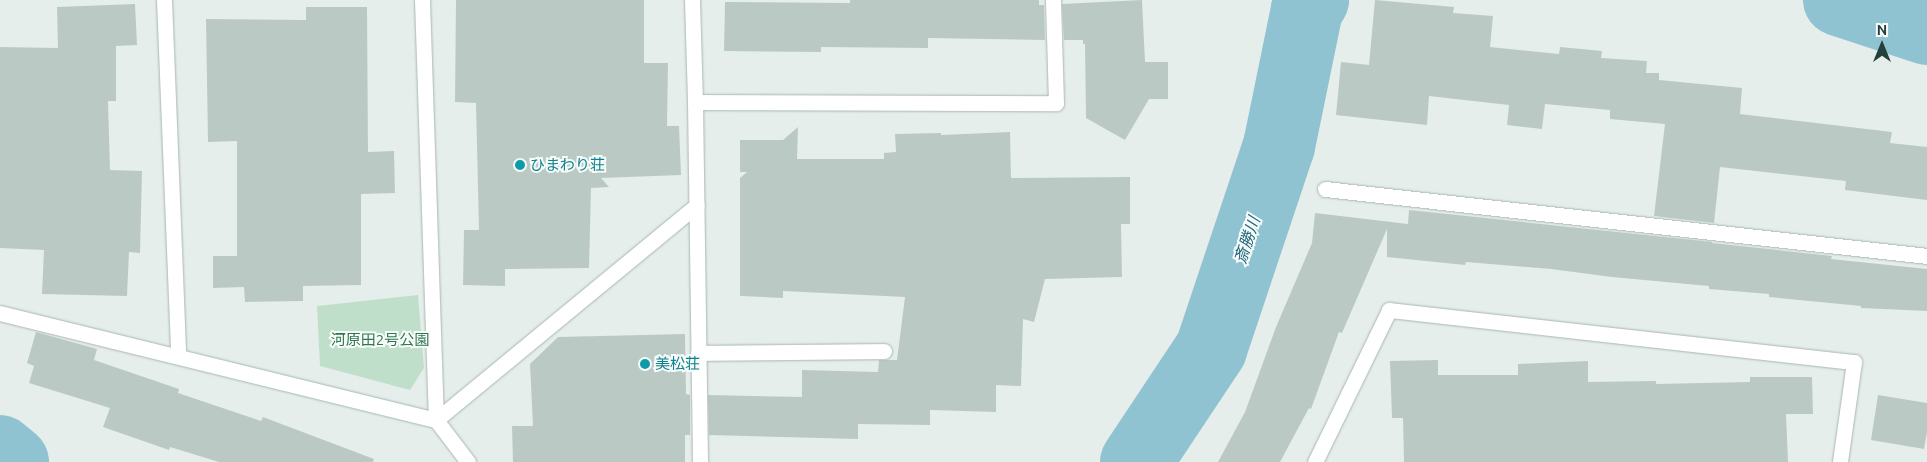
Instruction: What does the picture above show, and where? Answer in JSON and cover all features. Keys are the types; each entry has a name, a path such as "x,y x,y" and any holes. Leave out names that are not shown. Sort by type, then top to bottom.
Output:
{"street":[{"path":"164,0 178,356"},
{"path":"422,0 436,420 468,462"},
{"path":"692,0 696,102 700,462"},
{"path":"696,102 1056,103 1053,0"},
{"path":"1325,189 1927,256"},
{"path":"436,420 696,205"},
{"path":"1315,462 1389,310 1854,362 1840,462"},
{"path":"0,313 436,420"},
{"path":"698,353 884,351"}],"green space":[{"name":"河原田2号公園","path":"418,295 424,368 410,390 320,366 317,306"}],"building":[{"path":"456,0 644,0 644,63 668,63 667,126 679,126 681,175 601,178 609,187 591,188 589,268 505,269 505,286 463,285 464,230 479,230 476,103 455,102"},
{"path":"850,0 1039,0 1039,5 1044,5 1045,40 928,38 928,48 821,47 821,52 724,51 725,2 850,3"},
{"path":"1142,0 1145,62 1168,62 1168,99 1149,99 1125,140 1086,118 1085,44 1083,44 1083,40 1064,40 1062,4"},
{"path":"1375,0 1454,7 1453,13 1493,16 1490,47 1559,54 1560,47 1602,51 1601,58 1647,61 1646,73 1659,73 1659,80 1742,88 1740,114 1892,132 1890,143 1927,147 1927,200 1845,190 1846,181 1720,167 1714,223 1654,216 1665,124 1610,119 1610,110 1545,104 1542,129 1507,125 1509,105 1429,96 1427,125 1336,115 1341,62 1369,65"},
{"path":"135,4 137,45 116,46 116,101 108,101 110,170 142,171 140,253 129,252 127,296 42,294 44,250 0,248 0,47 58,48 57,7"},
{"path":"306,7 367,7 368,152 394,151 395,193 361,194 361,285 303,286 303,301 245,302 244,287 213,288 213,256 237,256 237,141 208,142 206,19 306,20"},
{"path":"798,127 797,159 884,159 884,153 896,152 895,134 941,133 941,135 1010,132 1011,178 1130,177 1130,224 1121,224 1122,277 1045,279 1034,322 1023,319 1021,386 996,385 996,412 930,410 930,425 858,424 858,439 709,435 708,395 802,397 802,370 878,372 879,360 897,360 905,297 783,291 783,298 740,296 740,178 747,172 740,172 740,140 783,140"},
{"path":"1409,210 1712,242 1832,256 1831,259 1927,269 1927,311 1861,308 1861,306 1769,297 1769,294 1709,289 1709,286 1551,269 1466,262 1465,265 1387,257 1387,229 1342,333 1339,332 1311,409 1309,408 1280,462 1218,462 1245,412 1276,327 1312,243 1315,213 1408,224"},
{"path":"36,332 97,349 94,360 179,389 178,393 261,421 263,417 374,459 373,462 219,462 170,447 169,450 103,427 110,408 29,383 34,366 27,363"},
{"path":"685,334 686,394 690,395 690,435 685,435 685,462 513,462 512,426 533,426 530,364 558,337"},
{"path":"1438,360 1438,375 1518,375 1518,364 1588,361 1588,382 1656,381 1656,384 1750,382 1750,377 1812,377 1813,414 1786,414 1788,462 1404,462 1403,418 1392,418 1390,361"},
{"path":"1878,395 1927,403 1927,432 1924,449 1871,440"}],"waterway":[{"name":"斎勝川","path":"1136,462 1211,349 1279,146 1307,9 1313,0"},
{"name":"斎勝川","path":"1839,0 1927,29"},
{"name":"斎勝川","path":"0,451 13,462"}],"place":[{"name":"ひまわり荘","path":"520,165"},
{"name":"美松荘","path":"645,364"}]}
